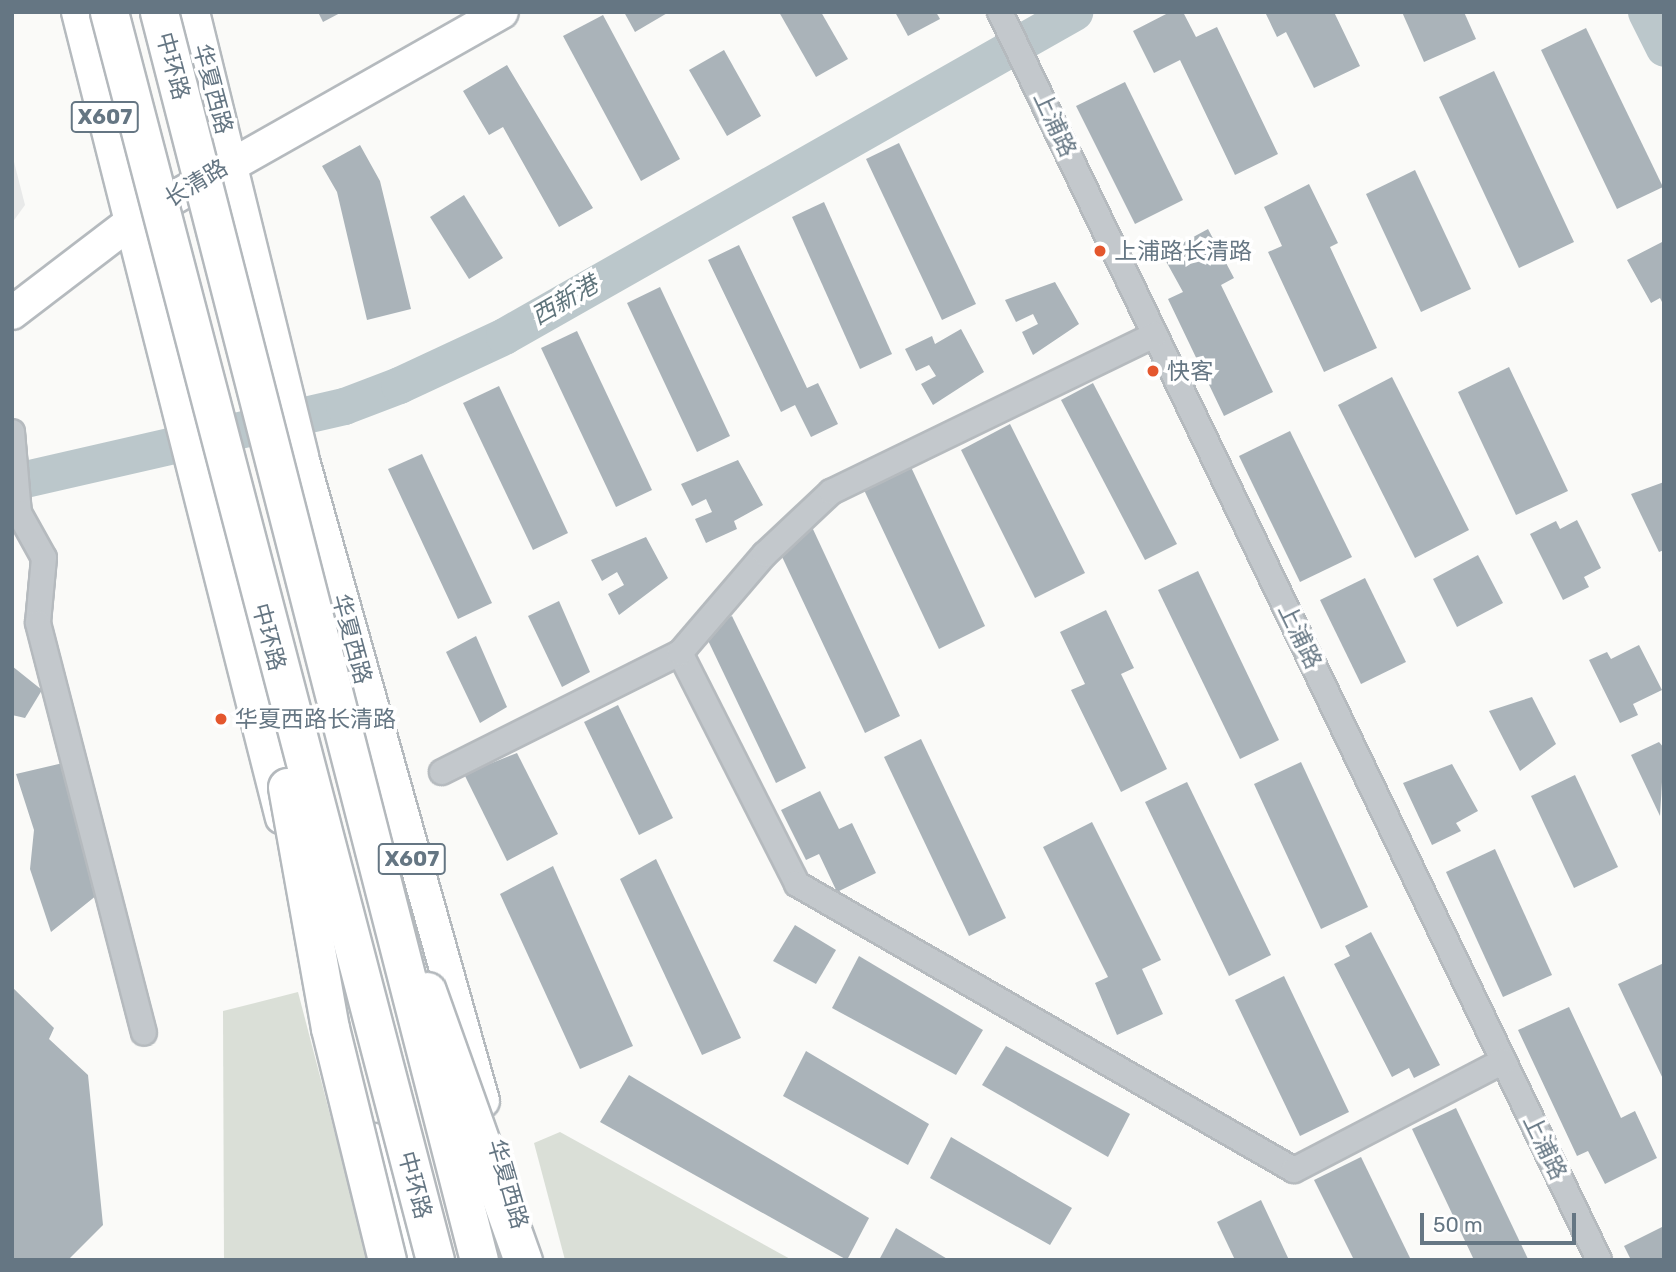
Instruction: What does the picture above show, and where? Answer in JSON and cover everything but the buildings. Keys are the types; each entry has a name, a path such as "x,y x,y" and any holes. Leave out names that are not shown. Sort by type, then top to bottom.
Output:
{"highway":[{"name":"中环路","path":"110,12 259,599 435,1260"},
{"name":"中环路","path":"159,12 479,1260"},
{"path":"259,599 330,1028 387,1260"},
{"path":"385,895 453,1048 523,1260"}],"main road":[{"name":"X607","path":"78,12 192,482 409,1260"},
{"name":"华夏西路","path":"193,12 232,161 302,457 530,1260"},
{"name":"长清路","path":"12,313 131,222 232,161 502,12"}],"street":[{"name":"上浦路","path":"1002,16 1599,1260"},
{"path":"442,772 680,653 765,554 831,492 1156,335"},
{"path":"15,443 19,513 44,558 38,623 144,1033"},
{"path":"680,653 797,884 1294,1170 1503,1061"}],"shaded area":[{"path":"12,154 25,205 12,223"},
{"path":"298,992 368,1260 224,1260 223,1011"},
{"path":"560,1132 792,1260 565,1260 534,1143"}],"waterway":[{"name":"西新港","path":"12,482 344,406 399,385 504,336 1074,12"},
{"path":"1646,12 1664,48"}],"place":[{"name":"上浦路长清路","path":"1100,251"},
{"name":"快客","path":"1153,371"},
{"name":"华夏西路长清路","path":"221,719"}]}
